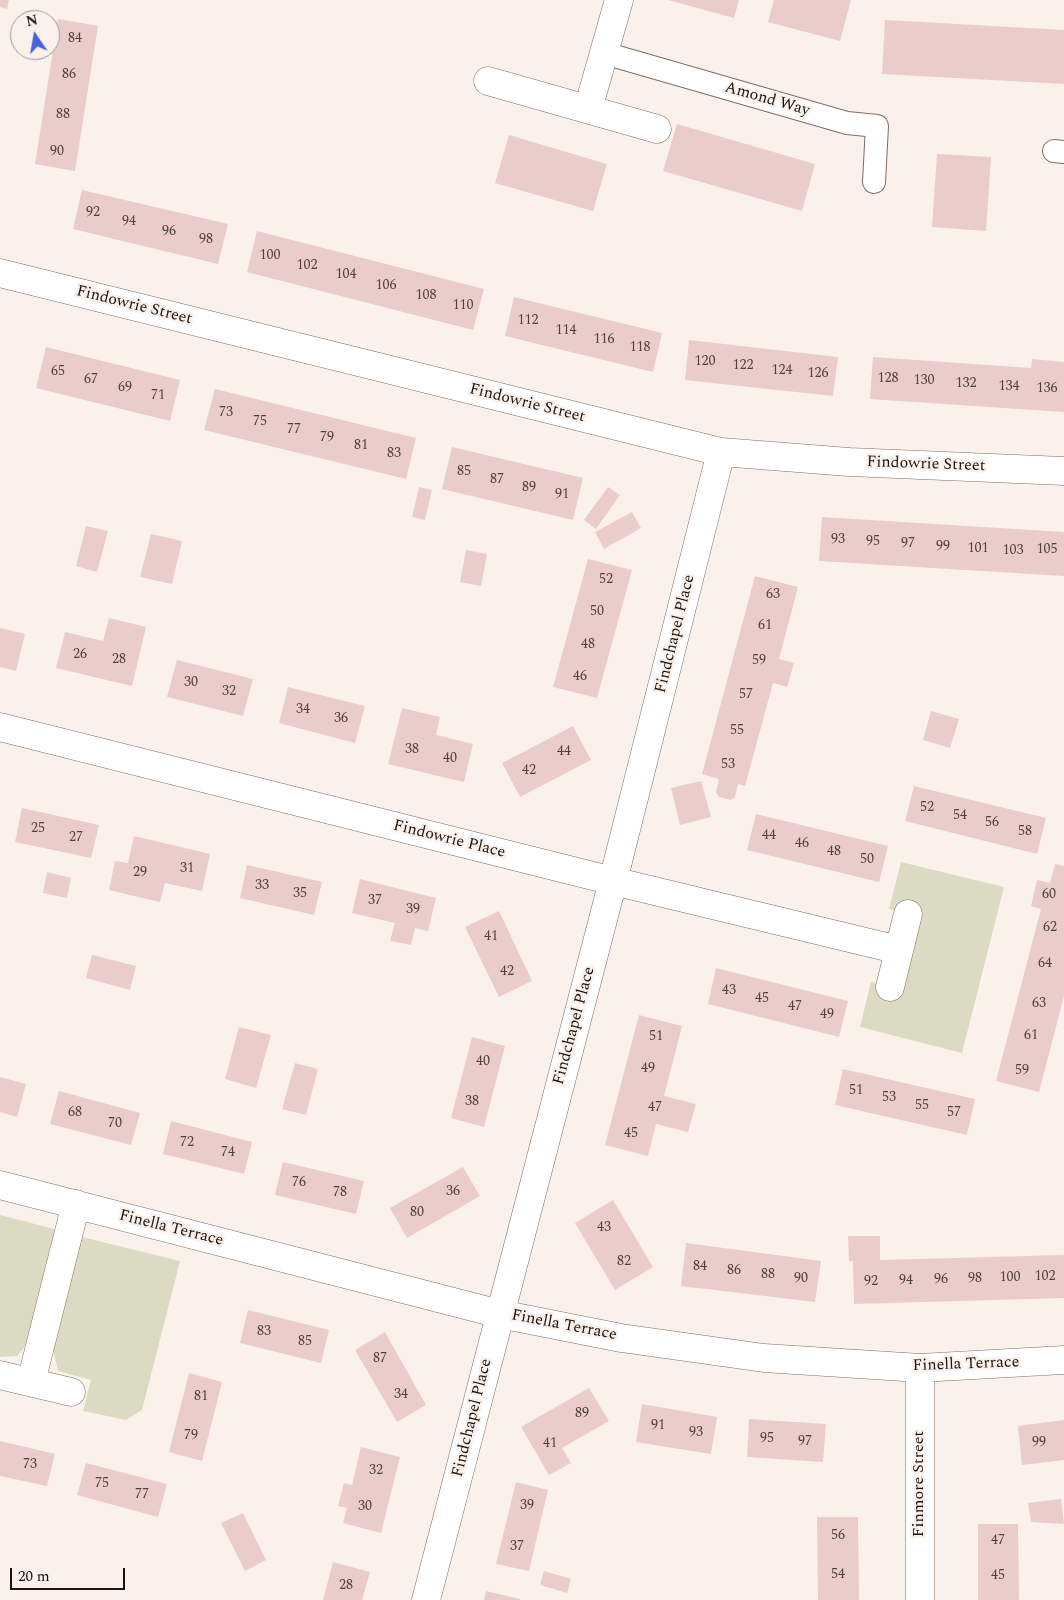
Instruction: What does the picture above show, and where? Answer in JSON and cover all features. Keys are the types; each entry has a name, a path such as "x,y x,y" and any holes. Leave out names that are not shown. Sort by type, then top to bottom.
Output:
{"street":[{"path":"588,109 619,0"},
{"path":"488,80 657,128"},
{"name":"Findowrie Street","path":"0,273 721,452 849,462 1064,471"},
{"name":"Findchapel Place","path":"426,1600 614,881 721,452"},
{"name":"Findowrie Place","path":"0,727 614,881 899,950"},
{"path":"890,987 908,914"},
{"name":"Finella Terrace","path":"0,1185 500,1314 621,1338 764,1358 920,1368 1064,1360"},
{"path":"31,1382 76,1204"},
{"name":"Finmore Street","path":"920,1368 920,1600"},
{"path":"0,1375 71,1392"}],"lane":[{"name":"Amond Way","path":"604,53 848,124 878,126 874,182"}],"green space":[{"path":"901,862 1004,887 962,1053 860,1027 871,982 904,990 922,918 889,909"},
{"path":"0,1215 58,1230 32,1338 17,1356 0,1357"},
{"path":"78,1236 180,1261 142,1410 126,1420 83,1411 91,1380 58,1371 51,1342"}],"building":[{"path":"0,0 9,0 7,9 0,7"},
{"path":"668,0 739,0 734,18"},
{"path":"774,0 851,0 840,41 768,22"},
{"path":"60,19 98,26 75,171 35,164 51,60 60,60"},
{"path":"885,20 1064,30 1064,84 882,74"},
{"path":"677,124 815,164 802,211 663,171"},
{"path":"509,135 607,164 593,211 495,183"},
{"path":"937,154 991,157 986,231 932,227"},
{"path":"82,190 228,224 218,264 73,229"},
{"path":"257,231 484,289 473,330 247,272"},
{"path":"514,297 662,333 653,372 505,336"},
{"path":"689,340 838,357 833,396 685,380"},
{"path":"46,347 180,380 170,421 36,388"},
{"path":"873,357 1031,368 1032,359 1064,362 1064,412 870,399"},
{"path":"215,389 416,438 406,479 204,430"},
{"path":"452,447 583,478 573,520 442,489"},
{"path":"419,487 432,490 425,520 412,517"},
{"path":"608,487 620,495 596,529 584,520"},
{"path":"632,512 641,528 604,549 595,532"},
{"path":"822,517 1064,532 1064,576 819,561"},
{"path":"86,526 108,531 97,572 76,566"},
{"path":"151,534 182,541 172,584 140,577"},
{"path":"466,550 487,554 481,586 460,582"},
{"path":"588,559 632,570 597,698 553,687"},
{"path":"755,576 798,587 779,659 794,663 787,687 773,683 745,786 738,784 735,797 731,800 719,797 716,792 719,779 702,774"},
{"path":"109,618 146,627 132,686 56,668 65,632 103,641"},
{"path":"0,628 25,634 16,671 0,667"},
{"path":"177,660 253,679 243,716 167,697"},
{"path":"288,687 365,706 355,743 279,723"},
{"path":"402,708 440,717 436,735 473,744 464,782 388,764"},
{"path":"931,711 959,719 950,748 923,740"},
{"path":"573,726 591,760 520,797 502,763"},
{"path":"701,781 711,817 680,825 671,788"},
{"path":"914,786 1046,818 1037,854 905,821"},
{"path":"22,808 99,825 91,858 15,842"},
{"path":"756,814 888,846 879,882 747,850"},
{"path":"134,836 210,854 202,891 165,883 160,902 109,890 115,861 128,863"},
{"path":"1055,864 1064,866 1064,996 1039,1092 996,1081 1041,909 1031,906 1037,880 1050,883"},
{"path":"247,865 322,882 314,915 240,898"},
{"path":"47,872 71,878 67,898 43,893"},
{"path":"360,879 436,898 428,931 415,928 411,945 390,941 395,923 352,913"},
{"path":"499,911 532,981 499,997 465,927"},
{"path":"92,955 136,966 130,990 86,978"},
{"path":"716,968 848,1001 839,1037 708,1004"},
{"path":"639,1015 682,1026 664,1096 696,1104 688,1132 656,1124 648,1156 605,1145"},
{"path":"239,1027 271,1035 256,1088 225,1079"},
{"path":"472,1037 505,1046 484,1127 451,1118"},
{"path":"295,1063 318,1069 306,1115 282,1109"},
{"path":"843,1069 975,1099 967,1135 835,1105"},
{"path":"0,1077 26,1084 17,1117 0,1112"},
{"path":"59,1091 140,1113 131,1145 50,1124"},
{"path":"171,1121 252,1142 244,1174 163,1154"},
{"path":"283,1162 364,1181 356,1214 275,1195"},
{"path":"463,1167 480,1196 407,1238 390,1208"},
{"path":"613,1200 653,1267 615,1290 575,1223"},
{"path":"848,1236 880,1236 880,1260 1064,1255 1064,1298 854,1304 853,1261 849,1261"},
{"path":"686,1243 821,1261 815,1302 681,1286"},
{"path":"248,1310 329,1330 321,1363 240,1343"},
{"path":"385,1332 426,1405 397,1422 355,1350"},
{"path":"189,1373 222,1382 202,1461 169,1452"},
{"path":"589,1388 609,1421 562,1448 571,1463 549,1475 521,1427"},
{"path":"642,1404 717,1417 711,1454 636,1442"},
{"path":"749,1419 826,1424 823,1462 747,1457"},
{"path":"1064,1420 1064,1460 1022,1465 1018,1426"},
{"path":"0,1441 55,1454 47,1486 0,1476"},
{"path":"361,1447 400,1457 381,1533 343,1523 347,1508 338,1506 344,1483 352,1485"},
{"path":"86,1463 167,1484 158,1517 77,1495"},
{"path":"516,1482 548,1490 529,1571 496,1564"},
{"path":"1061,1499 1064,1524 1031,1522 1028,1503"},
{"path":"243,1513 266,1560 245,1571 221,1523"},
{"path":"817,1517 858,1517 859,1600 818,1600"},
{"path":"978,1524 1018,1524 1019,1600 978,1600"},
{"path":"333,1562 370,1572 362,1600 323,1600"},
{"path":"544,1571 571,1579 567,1593 540,1585"},
{"path":"486,1591 520,1599 520,1600 484,1600"}]}
